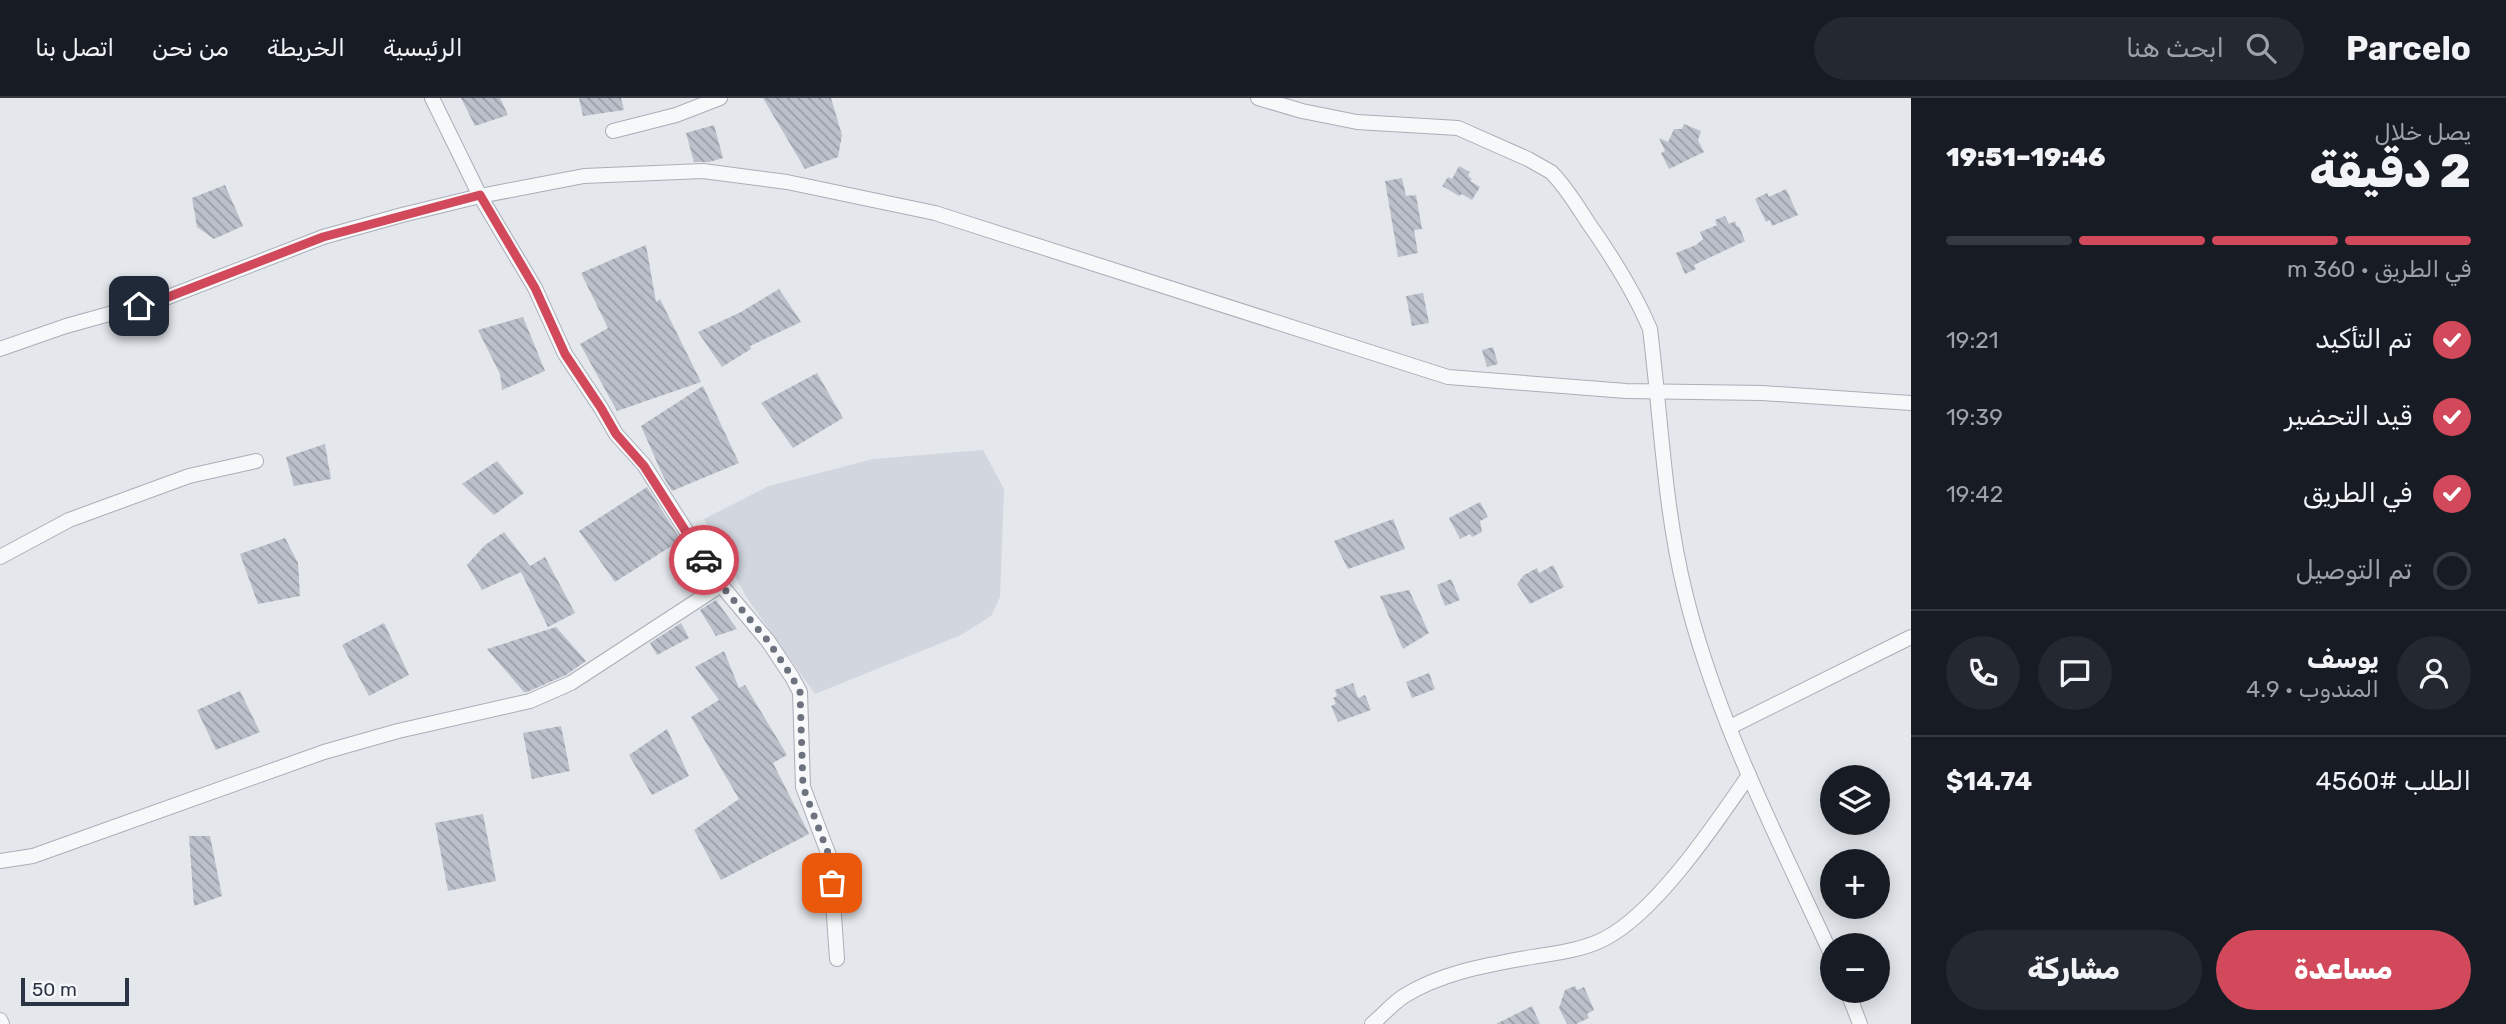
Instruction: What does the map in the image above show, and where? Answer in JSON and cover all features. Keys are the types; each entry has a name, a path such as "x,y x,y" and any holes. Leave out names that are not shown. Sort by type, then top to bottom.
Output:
{"street":[{"path":"432,98 480,195 535,288 565,354 616,434 644,466 721,585 768,641 800,692 803,787 830,858 837,959"},
{"path":"613,131 676,115 720,98"},
{"path":"1258,98 1302,111 1357,122 1458,128 1528,159 1552,172 1562,182 1640,304 1650,329 1668,491 1681,573 1704,660 1749,775 1821,933"},
{"path":"0,349 66,326 163,299 323,237 480,195 584,176 703,171 787,182 934,213 1448,377 1626,391 1762,393 1911,403"},
{"path":"0,557 69,520 190,476 256,461"},
{"path":"0,861 33,856 324,752 398,731 548,695 571,683 721,585"},
{"path":"1730,727 1911,637"},
{"path":"1372,1024 1403,996 1433,981 1459,972 1570,950 1604,939 1626,925 1685,862 1749,775"},
{"path":"1852,1003 1860,1024"}],"shaded area":[{"path":"983,450 1004,489 1000,597 991,616 961,635 815,694 747,598 704,519 769,486 873,459"}],"building":[{"path":"461,98 500,98 508,115 475,126"},
{"path":"579,98 621,98 624,110 583,116"},
{"path":"763,98 831,98 842,135 838,157 805,169"},
{"path":"1684,124 1701,131 1698,140 1704,152 1669,169 1661,153 1665,151 1659,138 1668,142 1674,129 1682,129"},
{"path":"714,125 723,158 694,162 686,133"},
{"path":"1459,166 1470,172 1470,181 1480,187 1472,200 1442,186 1448,177 1452,179"},
{"path":"1402,178 1406,196 1416,195 1422,229 1414,230 1418,253 1398,257 1385,181"},
{"path":"225,185 243,226 214,239 197,227 192,198"},
{"path":"1786,189 1798,215 1772,226 1770,220 1766,222 1755,199 1767,193 1769,197"},
{"path":"1725,216 1729,224 1735,221 1737,227 1739,226 1745,241 1694,265 1696,269 1685,274 1676,253 1696,245 1703,239 1700,232 1717,225 1715,220"},
{"path":"646,245 656,302 660,299 701,382 617,411 580,344 608,328 581,273"},
{"path":"779,289 801,322 750,346 751,349 722,367 698,332 741,312"},
{"path":"1423,293 1429,323 1412,326 1406,296"},
{"path":"523,317 545,371 502,390 500,374 478,330"},
{"path":"1493,347 1498,364 1487,367 1482,350"},
{"path":"817,373 843,418 793,448 761,403"},
{"path":"703,386 739,463 672,491 641,426"},
{"path":"325,444 331,479 294,486 286,457"},
{"path":"497,461 524,493 494,515 462,484"},
{"path":"647,487 681,540 615,582 579,531"},
{"path":"1480,502 1488,517 1480,521 1482,532 1460,539 1449,518"},
{"path":"1393,519 1405,549 1348,569 1334,541"},
{"path":"504,532 530,566 545,557 575,613 548,627 521,572 482,590 467,565 485,545"},
{"path":"285,538 298,563 300,596 258,604 240,554"},
{"path":"1553,565 1564,587 1530,604 1517,584 1524,575 1537,568 1539,573"},
{"path":"1451,579 1460,600 1445,606 1437,585"},
{"path":"1409,590 1429,633 1403,649 1380,596"},
{"path":"716,600 737,629 716,636 700,610"},
{"path":"384,623 409,675 369,696 342,645"},
{"path":"681,623 689,638 657,655 650,643"},
{"path":"556,627 586,661 566,675 524,692 487,649"},
{"path":"724,651 739,688 745,685 787,755 773,763 809,834 721,880 694,830 739,799 691,717 719,700 695,667"},
{"path":"1429,673 1435,689 1412,698 1406,682"},
{"path":"1353,683 1358,698 1365,695 1371,710 1338,722 1331,706 1336,704 1333,698 1337,696 1335,690"},
{"path":"240,691 260,732 216,750 197,710"},
{"path":"561,726 570,771 532,779 523,733"},
{"path":"667,729 689,776 652,795 629,755"},
{"path":"483,814 496,881 448,891 435,823"},
{"path":"189,836 210,836 222,896 194,906"},
{"path":"1575,986 1577,990 1584,987 1594,1010 1587,1014 1589,1018 1576,1024 1567,1024 1559,1008 1565,990"},
{"path":"1532,1006 1540,1024 1496,1024"}],"way so far":[{"path":"704,560 721,585 768,641 800,692 803,787 830,858 832,883"}],"route":[{"path":"139,306 323,237 480,195 535,288 565,354 616,434 644,466 704,560"}]}
